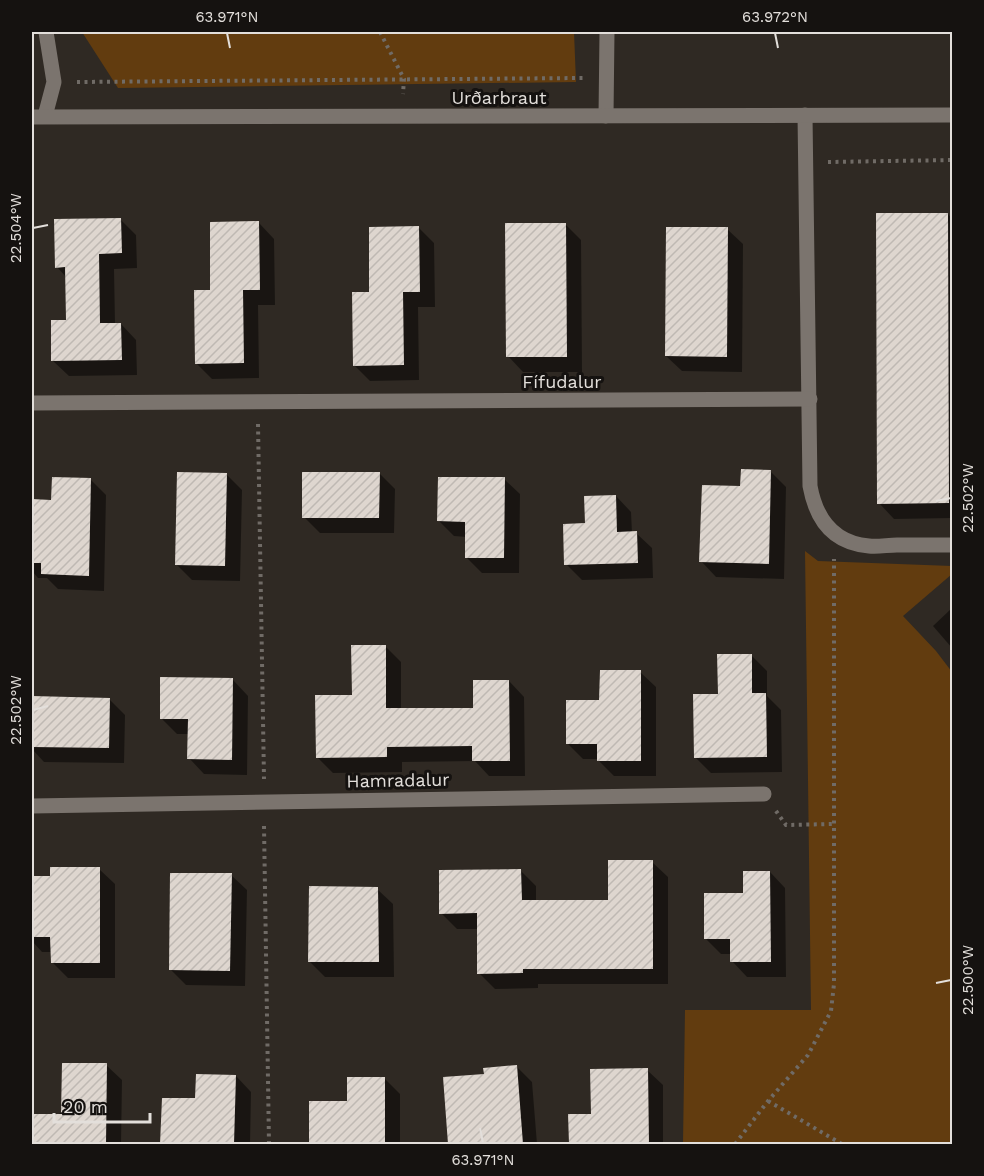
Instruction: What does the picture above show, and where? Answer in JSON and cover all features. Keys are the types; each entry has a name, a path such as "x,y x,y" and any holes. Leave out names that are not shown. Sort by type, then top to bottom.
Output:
{"street":[{"name":"Urðarbraut","path":"46,32 54,82 38,117 952,115"},
{"path":"606,116 607,32"},
{"path":"806,115 810,486 817,512 835,533 852,543 872,547 952,544"},
{"name":"Fífudalur","path":"32,403 810,399"},
{"name":"Hamradalur","path":"32,806 764,794"}],"path":[{"path":"380,32 404,79 402,117"},
{"path":"54,82 606,78"},
{"path":"806,162 952,160"},
{"path":"258,402 268,1144"},
{"path":"735,1144 807,1055 831,1011 834,984 835,533"},
{"path":"764,794 786,825 834,825"},
{"path":"768,1101 842,1144"}],"shaded area":[{"path":"82,32 574,32 576,82 118,88"},
{"path":"805,551 818,561 952,566 952,574 903,616 952,672 952,1144 683,1144 685,1010 811,1010"}],"building":[{"path":"876,213 948,213 949,503 877,504"},
{"path":"121,218 122,253 99,254 100,323 121,323 122,360 51,361 51,320 66,320 65,267 55,268 54,219"},
{"path":"259,221 260,290 243,290 244,363 195,364 194,290 210,290 210,222"},
{"path":"505,223 566,223 567,357 506,357"},
{"path":"419,226 420,292 403,292 404,365 353,366 352,292 369,292 369,227"},
{"path":"666,227 728,227 727,357 665,356"},
{"path":"741,469 771,470 769,564 699,562 702,485 740,486"},
{"path":"177,472 227,473 225,566 175,565"},
{"path":"302,472 380,472 379,518 302,518"},
{"path":"52,477 91,478 89,576 41,574 41,563 32,563 32,499 51,500"},
{"path":"438,477 505,477 504,558 465,558 465,522 437,521"},
{"path":"616,495 617,532 637,531 638,563 564,565 563,524 585,523 584,496"},
{"path":"351,645 386,645 386,708 473,708 473,680 509,680 510,761 472,761 472,746 387,747 387,757 316,758 315,695 352,695"},
{"path":"717,654 752,654 752,693 766,693 767,757 694,758 693,694 718,694"},
{"path":"600,670 641,670 641,761 597,761 597,744 566,744 566,700 599,700"},
{"path":"160,677 233,678 232,760 187,759 188,719 160,719"},
{"path":"32,696 110,698 109,748 32,747"},
{"path":"608,860 653,860 653,969 523,969 523,973 477,974 477,913 439,914 439,870 521,869 522,900 608,900"},
{"path":"50,867 100,867 100,963 51,963 50,937 32,937 32,876 50,876"},
{"path":"743,871 770,871 771,962 730,962 730,939 704,939 704,893 743,893"},
{"path":"170,873 232,873 230,971 169,970"},
{"path":"309,886 378,887 379,962 308,962"},
{"path":"62,1063 107,1063 106,1144 32,1144 32,1114 61,1114"},
{"path":"517,1065 523,1144 448,1144 443,1077 484,1074 483,1068"},
{"path":"648,1068 649,1144 569,1144 568,1114 591,1114 590,1069"},
{"path":"196,1074 236,1075 234,1144 160,1144 162,1098 195,1098"},
{"path":"347,1077 385,1077 385,1144 309,1144 309,1101 347,1101"}]}
